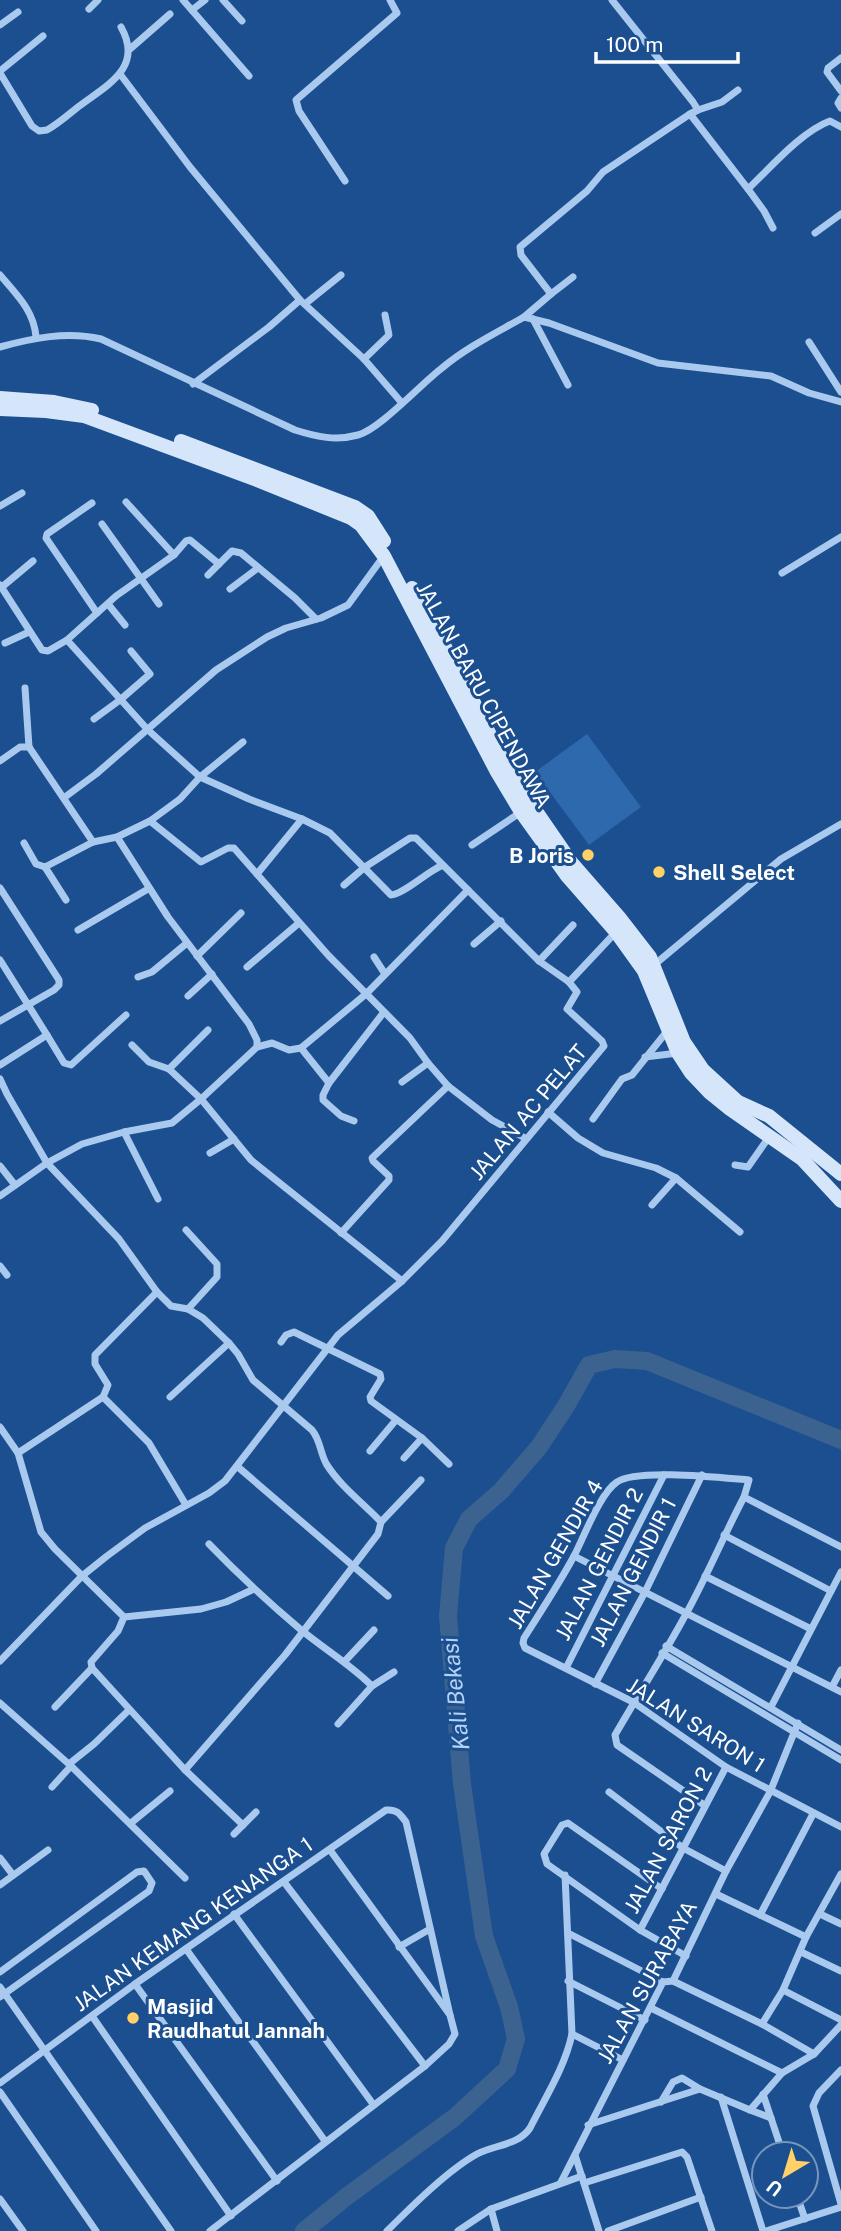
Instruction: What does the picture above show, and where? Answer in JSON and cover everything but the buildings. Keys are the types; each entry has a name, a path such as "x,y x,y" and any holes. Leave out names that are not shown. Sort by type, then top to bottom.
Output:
{"main road":[{"name":"JALAN BARU CIPENDAWA","path":"0,398 54,401 82,406 119,423 259,475 355,507 368,516 455,665 530,817 619,917 650,968 684,1042 703,1070 738,1102 769,1116 841,1174"},
{"name":"JALAN BARU CIPENDAWA","path":"0,409 59,413 119,423"},
{"name":"JALAN BARU CIPENDAWA","path":"259,475 361,525 384,556 497,772 568,876 650,968 668,1029 678,1053 691,1073 709,1092 802,1159 841,1201"}],"street":[{"path":"89,9 99,0"},
{"path":"183,0 249,76"},
{"path":"192,10 205,0"},
{"path":"223,0 242,21"},
{"path":"345,181 299,111 296,100 397,13 390,0"},
{"path":"612,0 698,110"},
{"path":"0,25 18,12"},
{"path":"130,49 170,15"},
{"path":"43,36 0,72 32,126 43,131 53,127 120,74 128,60 130,49 121,27"},
{"path":"841,58 828,68 827,72 841,91"},
{"path":"120,74 190,167 302,302 363,359 402,403"},
{"path":"551,294 521,256 520,247 587,191 603,172 690,114 722,102 738,90"},
{"path":"841,98 838,103 841,108"},
{"path":"690,114 748,189 774,228"},
{"path":"748,189 808,134 830,121 838,125 841,115"},
{"path":"815,233 841,214"},
{"path":"0,275 30,313 35,324 36,337"},
{"path":"193,384 341,275"},
{"path":"0,346 36,337 80,336 101,340 295,430 334,439 366,432 442,367 524,317 573,277"},
{"path":"363,359 388,337 385,315"},
{"path":"524,317 658,363 771,376 809,393 841,402"},
{"path":"533,319 568,385"},
{"path":"809,342 841,392"},
{"path":"0,506 22,493"},
{"path":"126,502 174,555"},
{"path":"92,503 47,534 46,538 97,613"},
{"path":"102,524 159,604"},
{"path":"782,573 841,537"},
{"path":"33,561 1,586 29,632 45,651 67,640 108,604 174,555 186,541 190,540 219,564"},
{"path":"208,575 232,551 237,551 295,598 316,620"},
{"path":"65,797 96,774 216,670 250,647 286,628 316,620 348,605 384,556"},
{"path":"230,589 258,568"},
{"path":"108,604 125,625"},
{"path":"5,643 29,632"},
{"path":"67,640 148,730 200,777 330,833 393,895 441,866"},
{"path":"94,719 150,674 131,651"},
{"path":"24,688 30,747 93,842"},
{"path":"45,867 93,842 117,837 150,821 188,793 200,777 243,742"},
{"path":"0,761 20,747 30,747"},
{"path":"472,845 530,817"},
{"path":"257,874 302,819"},
{"path":"150,821 201,862 230,847 410,1038 448,1086 492,1120 526,1138"},
{"path":"650,968 781,859 841,824"},
{"path":"117,837 148,889 249,1024 257,1047"},
{"path":"344,885 365,867 412,837 501,920 539,961 569,982 616,932"},
{"path":"24,843 36,864 45,867 66,901"},
{"path":"0,888 59,980 59,985 54,990 0,1021"},
{"path":"78,930 148,889"},
{"path":"0,1196 47,1163 82,1144 124,1132 172,1123 257,1047 272,1044 289,1050 300,1048 366,994 468,890"},
{"path":"197,956 241,913"},
{"path":"474,944 501,920"},
{"path":"247,967 299,923"},
{"path":"539,961 573,925"},
{"path":"138,977 152,972 187,943"},
{"path":"374,957 385,974"},
{"path":"0,960 64,1063 71,1065 126,1015"},
{"path":"188,996 212,974"},
{"name":"JALAN AC PELAT","path":"0,1661 82,1576 125,1542 219,1487 238,1467 326,1350 351,1322 402,1280 457,1225 604,1046 602,1041 567,1009 577,992 569,982"},
{"path":"354,1121 341,1116 326,1105 323,1095 329,1083 384,1013"},
{"path":"593,1119 622,1079 632,1075 668,1029"},
{"path":"169,1069 208,1030"},
{"path":"0,1065 47,1035"},
{"path":"132,1045 149,1062 169,1069 201,1099 251,1160 402,1280"},
{"path":"300,1048 329,1083"},
{"path":"645,1057 678,1053"},
{"path":"402,1082 428,1063"},
{"path":"0,1079 47,1163 120,1239 157,1292 171,1306 188,1309 203,1318 229,1343 238,1353 253,1380 312,1430 317,1436 322,1456 332,1471 381,1522"},
{"path":"341,1233 389,1180 389,1176 372,1157 448,1086"},
{"path":"548,1112 578,1138 603,1153 656,1168 676,1178 740,1232"},
{"path":"124,1132 158,1199"},
{"path":"734,1165 748,1167 769,1137"},
{"path":"210,1153 234,1139"},
{"path":"0,1166 15,1185"},
{"path":"652,1205 676,1178"},
{"path":"186,1230 217,1264 219,1270 217,1277 188,1309"},
{"path":"0,1266 7,1275"},
{"path":"18,1453 103,1397 108,1385 95,1364 95,1355 157,1292"},
{"path":"281,1342 286,1335 294,1332 326,1350 380,1374 381,1379 370,1399 373,1404 422,1438 449,1464"},
{"path":"170,1397 229,1343"},
{"path":"103,1397 149,1443 186,1505"},
{"path":"370,1451 396,1420"},
{"path":"0,1427 18,1453 41,1532 54,1549 124,1617"},
{"path":"404,1458 422,1438"},
{"path":"238,1467 388,1596"},
{"name":"JALAN GENDIR 4","path":"566,1668 525,1647 523,1643 574,1556 596,1512 616,1482 628,1477 664,1475 702,1475 749,1480 744,1497"},
{"name":"JALAN GENDIR 2","path":"566,1668 664,1475"},
{"name":"JALAN GENDIR 1","path":"594,1684 645,1592 702,1475"},
{"path":"184,1770 271,1672 378,1534 381,1522 421,1480"},
{"path":"704,1805 617,1745 614,1735 686,1614 744,1497 841,1547"},
{"path":"724,1535 831,1591"},
{"path":"209,1544 254,1589 303,1631 345,1661 372,1686"},
{"path":"574,1556 841,1692"},
{"path":"774,1720 775,1710 793,1666 841,1572"},
{"path":"705,1576 811,1629"},
{"path":"124,1617 201,1609 226,1602 254,1589"},
{"path":"124,1617 118,1631 91,1662 92,1668 184,1770 243,1825"},
{"path":"345,1661 374,1630"},
{"path":"664,1650 775,1710 841,1760"},
{"path":"664,1650 774,1720 795,1727 841,1750"},
{"path":"55,1707 92,1668"},
{"name":"JALAN SARON 1","path":"566,1668 634,1702 726,1767 841,1827"},
{"path":"832,1687 841,1670"},
{"path":"338,1724 372,1686 394,1672"},
{"path":"0,1703 70,1765 185,1878"},
{"path":"52,1787 70,1765 129,1710"},
{"name":"JALAN SURABAYA","path":"561,2182 663,1982 673,1981 686,1956 726,1871 770,1792 795,1727"},
{"name":"JALAN SARON 2","path":"639,1930 726,1767"},
{"path":"131,1823 170,1791"},
{"path":"609,1792 683,1848 726,1871"},
{"name":"JALAN KEMANG KENANGA 1","path":"0,2083 135,1984 386,1810 400,1814 406,1822 430,1929"},
{"path":"234,1834 256,1812"},
{"path":"760,1915 813,1814"},
{"path":"662,1889 568,1823 559,1828 544,1854 547,1864 639,1930 686,1956"},
{"path":"0,1885 48,1850"},
{"path":"330,1850 450,2015"},
{"path":"0,1858 13,1875"},
{"path":"0,1972 137,1872 144,1871 152,1882 149,1891 2,1992 46,2050 171,2231"},
{"path":"387,2231 413,2205 469,2159 523,2137 561,2066 572,2034 565,1875"},
{"path":"762,2024 783,1990 806,1937 841,1876"},
{"path":"284,1882 425,2066"},
{"path":"716,1894 806,1937"},
{"path":"234,1914 373,2105"},
{"path":"820,1914 841,1924"},
{"path":"210,2231 425,2066 453,2040 455,2034 430,1929 399,1947"},
{"path":"568,1933 663,1982"},
{"path":"186,1949 325,2141"},
{"path":"801,1952 841,1971"},
{"path":"568,1981 645,2020"},
{"path":"673,1981 762,2024 814,2054"},
{"path":"135,1984 276,2181"},
{"path":"750,2110 782,2073 814,2054 841,2022 783,1990"},
{"path":"651,2008 782,2073"},
{"path":"92,2016 231,2216"},
{"path":"572,2034 623,2060"},
{"path":"721,2097 765,2231 841,2205 813,2106 819,2093 841,2070"},
{"path":"661,2102 670,2086 682,2078 700,2089 771,2119"},
{"path":"589,2124 700,2089"},
{"path":"0,2092 96,2231"},
{"path":"763,2094 778,2140"},
{"path":"458,2231 491,2209 561,2182 583,2179 679,2152 687,2157 712,2231"},
{"path":"575,2154 599,2231"},
{"path":"608,2231 701,2197"},
{"path":"0,2199 23,2231"},
{"path":"491,2209 497,2231"},
{"path":"802,2210 805,2218"}],"shaded area":[{"path":"587,734 641,807 589,845 535,772"}],"waterway":[{"name":"Kali Bekasi","path":"304,2231 455,2117 507,2069 516,2039 509,2007 484,1936 462,1784 448,1616 454,1548 469,1519 501,1491 539,1447 589,1365 615,1359 647,1361 841,1440"}],"place":[{"name":"B Joris","path":"588,855"},
{"name":"Shell Select","path":"659,872"},
{"name":"Masjid Raudhatul Jannah","path":"133,2018"}]}
